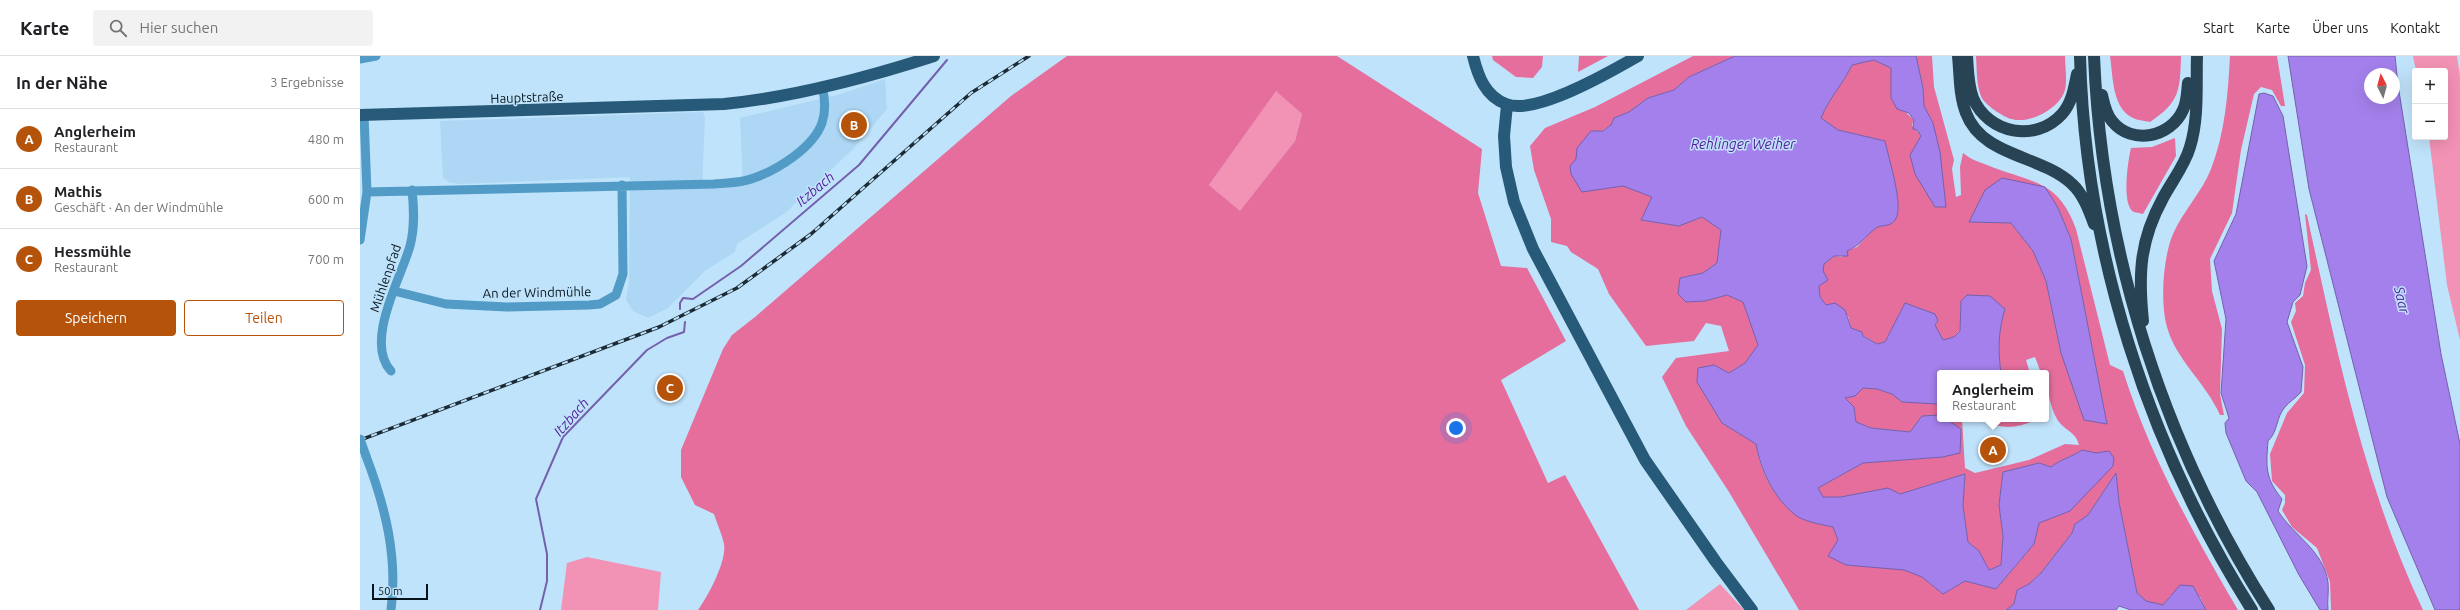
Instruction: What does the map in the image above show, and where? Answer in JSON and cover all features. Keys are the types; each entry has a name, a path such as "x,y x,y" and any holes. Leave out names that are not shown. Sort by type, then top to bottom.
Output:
{"highway":[{"path":"1958,56 1962,100 1973,126 1990,143 2054,170 2074,185 2088,209 2108,266 2132,353 2174,464 2210,538 2252,610"},
{"path":"1967,56 1969,86 1980,110 1989,120 2000,127 2012,131 2027,132 2053,123 2063,113 2070,101 2080,58"},
{"path":"2094,61 2105,107 2112,121 2120,128 2131,133 2152,135 2172,126 2184,109 2187,97 2189,56"},
{"path":"2146,349 2139,280 2142,251 2156,210 2190,148 2194,131 2197,56"},
{"path":"2080,58 2089,157 2108,266"},
{"path":"2094,61 2102,147 2114,227 2134,310 2146,349 2171,421 2193,471 2222,531 2269,610"}],"main road":[{"name":"Hauptstraße","path":"362,115 696,106 751,101 822,86 934,56"},
{"path":"1473,56 1477,71 1485,88 1496,99 1507,105 1518,107 1553,98 1595,80 1638,56"},
{"path":"1507,105 1504,136 1506,167 1514,202 1533,249 1644,460 1752,610"}],"street":[{"path":"360,59 376,56"},
{"path":"367,192 728,183 753,179 769,171 807,144 816,134 822,123 825,108 822,86"},
{"path":"360,240 367,192 362,115"},
{"name":"An der Windmühle","path":"394,291 446,304 467,306 556,306 600,304 616,295 623,274 622,185"},
{"name":"Mühlenpfad","path":"391,371 384,362 381,341 384,320 410,245 413,230 412,190"},
{"path":"360,439 388,523 392,570 391,610"}],"shaded area":[{"path":"1067,56 1337,56 1482,149 1478,193 1501,266 1527,268 1566,341 1501,380 1548,483 1565,475 1639,610 698,610 707,596 720,569 723,560 724,544 714,514 695,505 681,477 681,450 723,349 732,335 755,317 1011,96","holes":["1276,91 1302,114 1295,141 1240,211 1209,185"]},
{"path":"1492,56 1543,56 1542,67 1533,78 1516,77 1493,60"},
{"path":"1579,56 1608,56 1578,72"},
{"path":"1693,56 1735,56 1689,77 1674,90 1648,98 1629,112 1614,118 1611,125 1577,148 1578,184 1582,191 1623,186 1652,197 1641,220 1679,226 1702,217 1721,230 1717,263 1703,273 1680,278 1705,301 1727,295 1743,302 1758,345 1745,363 1729,373 1714,365 1697,382 1722,423 1756,444 1764,473 1780,499 1802,519 1833,527 1838,540 1829,555 1846,565 1904,569 1922,577 1943,594 1965,581 1996,589 2034,544 2039,523 2070,510 2109,451 2096,453 2082,450 2051,467 2039,463 2003,472 1999,505 2003,536 2001,566 1989,570 1979,551 1968,542 1963,506 1965,474 1900,494 1888,489 1841,497 1823,498 1818,488 1863,463 1943,457 1961,429 1950,422 1962,422 1965,468 1975,473 2029,460 2065,444 2079,445 2076,437 2059,422 2054,412 2049,394 2049,370 2040,370 2035,357 2026,360 2029,370 2001,370 1999,341 2005,309 1961,301 1960,330 1954,337 1943,340 1935,325 1937,323 1905,303 1885,342 1877,344 1851,328 1848,316 1826,305 1820,297 1819,285 1824,264 1834,256 1842,257 1847,251 1857,247 1898,203 1885,141 1838,130 1821,118 1824,111 1852,65 1874,60 1891,68 1891,98 1914,120 1912,125 1921,136 1914,150 1915,174 1933,123 1924,106 1923,88 1916,56 1932,56 1934,87 1954,160 1952,169 1956,197 1961,195 1960,167 1963,153 1978,161 2041,185 2061,200 2076,229 2110,365 2123,371 2134,403 2159,464 2189,523 2238,610 2206,610 2200,597 2171,595 2163,605 2145,601 2137,593 2119,502 2116,473 2088,515 2075,524 2072,533 2041,573 2029,584 2017,590 2014,604 2006,610 1799,610 1729,492 1686,426 1662,377 1676,358 1729,351 1721,326 1706,323 1694,341 1646,346 1609,294 1598,269 1571,252 1567,246 1551,242 1551,219 1534,170 1530,146 1545,128 1595,107","holes":["2058,208 2071,239 2107,424 2061,353 2046,281 2033,251 2011,223 1970,222"]},
{"path":"1976,56 2065,56 2066,79 2064,93 2054,106 2039,116 2022,120 2014,120 2006,117 1989,106 1981,97 1977,79"},
{"path":"2110,56 2181,56 2179,87 2173,101 2160,115 2150,122 2131,117 2120,106 2114,90"},
{"path":"2230,56 2277,56 2285,106 2281,106 2272,90 2261,87 2254,94 2241,150 2232,213 2210,259 2212,291 2222,329 2220,394 2224,415 2220,415 2207,392 2184,361 2171,339 2165,317 2163,293 2167,255 2173,234 2207,177 2220,142 2225,113"},
{"path":"2413,56 2457,56 2460,76 2460,340 2447,285 2429,140 2448,140 2448,68 2415,68"},
{"path":"885,79 887,109 853,149 785,213 737,244 735,252 706,270 668,308 648,318 633,311 626,300 629,282 630,177 459,184 449,182 443,178 440,121 703,112 705,118 702,188 728,188 743,185 740,118 841,94"},
{"path":"1276,90 1302,114 1295,141 1240,212 1209,185"},
{"path":"2175,138 2176,156 2143,214 2134,212 2130,208 2128,201 2126,182 2131,148 2152,147"},
{"path":"2305,214 2307,215 2341,366 2368,466 2402,563 2423,610 2331,610 2330,582 2317,548 2292,527 2282,510 2285,503 2285,495 2272,481 2270,454 2287,413 2304,393 2305,365 2291,322 2296,311 2295,303 2303,296 2305,283 2311,270"},
{"path":"1863,388 1877,389 1892,394 1902,402 1937,403 1937,415 1922,416 1910,432 1871,428 1856,422 1854,407 1844,398 1855,396"},
{"path":"1985,422 1990,422 1993,424 1999,422 2032,422 2008,427 1993,425"},
{"path":"587,557 661,572 658,610 561,610 567,563"},
{"path":"1720,584 1744,610 1686,610"}],"water":[{"name":"Rehlinger Weiher","path":"1735,56 1916,56 1923,88 1924,106 1933,123 1940,152 1946,207 1935,207 1915,174 1910,155 1921,136 1917,130 1913,129 1914,120 1909,113 1897,109 1891,98 1891,68 1874,60 1852,65 1821,118 1838,130 1885,141 1895,182 1898,214 1893,222 1876,228 1859,244 1847,251 1848,256 1834,256 1824,264 1823,271 1828,280 1819,286 1820,297 1826,305 1835,303 1845,310 1851,328 1862,332 1863,336 1877,344 1885,342 1905,303 1935,314 1938,321 1935,325 1943,340 1954,337 1960,331 1961,301 1967,295 1990,296 2005,309 1999,341 2001,370 1937,370 1937,404 1902,402 1892,394 1877,389 1863,388 1855,396 1845,398 1854,407 1856,422 1871,428 1910,432 1922,416 1937,415 1937,422 1950,422 1961,429 1960,453 1943,457 1863,463 1818,488 1823,497 1841,497 1888,488 1900,494 1965,474 1963,506 1968,542 1979,551 1989,570 2001,565 2003,536 1999,505 2003,472 2039,463 2051,467 2082,450 2096,453 2109,451 2114,458 2113,466 2070,511 2039,523 2034,544 1996,589 1965,581 1943,594 1922,577 1904,570 1846,565 1828,556 1838,540 1833,527 1802,519 1787,507 1774,491 1769,482 1761,464 1756,444 1722,423 1697,382 1698,368 1714,365 1729,373 1745,363 1758,345 1743,302 1727,295 1705,301 1686,302 1678,294 1680,278 1703,273 1717,263 1721,230 1702,217 1679,226 1641,220 1652,197 1623,186 1582,192 1571,174 1570,166 1576,159 1577,148 1591,131 1603,131 1611,125 1614,118 1629,112 1648,98 1674,90 1689,77"},
{"name":"Saar","path":"2288,56 2395,56 2396,68 2364,68 2364,104 2400,104 2400,98 2441,354 2460,444 2460,610 2435,610 2387,497 2309,189"},
{"path":"2264,93 2273,96 2283,116 2307,266 2300,295 2293,302 2287,322 2303,367 2301,392 2287,405 2280,415 2274,433 2268,441 2267,465 2272,485 2282,499 2278,511 2314,552 2325,571 2328,582 2328,610 2320,610 2299,575 2257,492 2246,481 2226,433 2225,423 2229,418 2221,393 2226,319 2214,261 2236,214 2259,94"},
{"path":"2002,178 2045,187 2058,208 2071,239 2107,424 2084,420 2061,353 2046,281 2033,251 2011,223 1969,222 1985,190"},
{"path":"2116,473 2119,502 2137,593 2146,601 2163,605 2180,585 2193,586 2206,610 2131,610 2119,606 2116,610 2006,610 2014,604 2017,590 2029,584 2041,573 2072,533 2075,524 2088,515"}],"waterway":[{"name":"Itzbach","path":"680,309 680,303 683,298 693,299 741,266 859,165 947,60"},
{"name":"Itzbach","path":"540,610 547,581 547,554 536,499 563,437 647,350 667,338 684,332 685,322"}],"railway":[{"path":"360,440 659,327 737,288 811,234 971,93 1029,56"}],"place":[{"name":"Mathis","path":"854,125"},
{"name":"Hessmühle","path":"670,388"},
{"name":"Anglerheim","path":"1993,450"}]}
